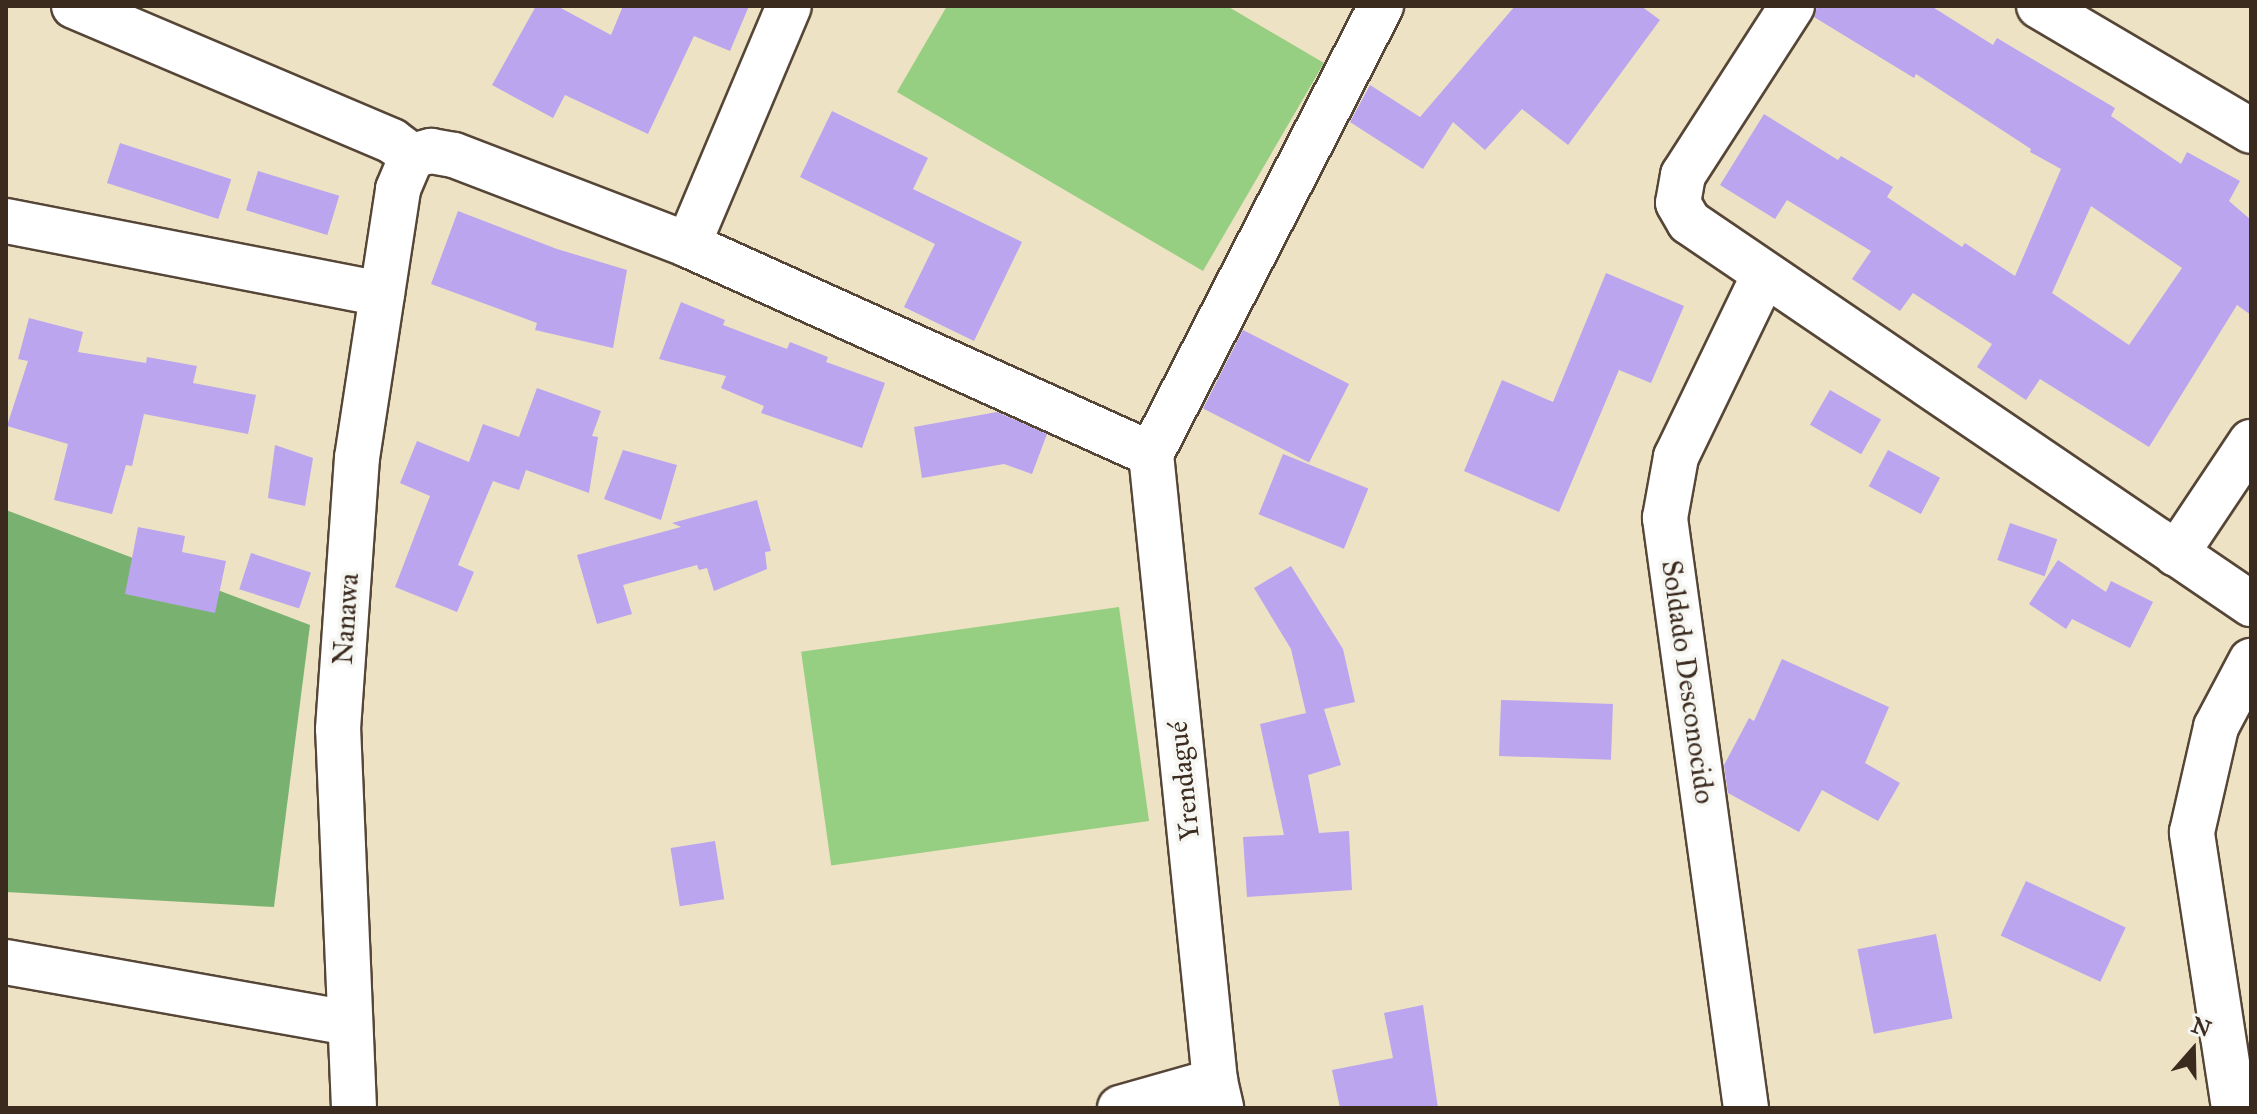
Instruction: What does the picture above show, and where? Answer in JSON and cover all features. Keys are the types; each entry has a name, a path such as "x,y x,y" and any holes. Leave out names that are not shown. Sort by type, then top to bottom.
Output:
{"street":[{"path":"74,6 422,154 454,155 688,245 1151,454 1381,6"},
{"path":"688,245 789,6"},
{"path":"1792,6 1683,175 1678,203 1689,222 2251,604"},
{"path":"2039,6 2251,131"},
{"name":"Nanawa","path":"354,1108 348,1023 338,729 357,458 398,189 422,154"},
{"path":"6,221 382,294"},
{"name":"Soldado Desconocido","path":"1746,1108 1665,518 1676,457 1764,275"},
{"path":"2176,554 2251,442"},
{"name":"Yrendagué","path":"1151,454 1218,1094"},
{"path":"2234,1108 2192,832 2216,727 2251,661"},
{"path":"6,962 348,1023"},
{"path":"1120,1108 1218,1094"}],"green space":[{"path":"947,6 1227,6 1324,63 1203,271 897,92"},
{"path":"6,510 310,625 274,907 6,892"},
{"path":"1119,607 1149,821 831,866 801,652"}],"building":[{"path":"536,6 557,6 611,35 623,6 749,6 730,51 694,36 648,134 565,95 553,118 492,85"},
{"path":"1515,6 1641,6 1660,20 1568,145 1522,109 1485,150 1453,122 1423,169 1350,122 1370,85 1420,117"},
{"path":"1817,6 1931,6 1993,45 1997,38 2115,108 2111,116 2181,164 2187,152 2240,181 2229,201 2251,220 2251,315 2237,305 2149,447 2040,379 2026,400 1977,367 1992,344 1913,293 1900,311 1852,279 1871,251 1787,200 1775,219 1720,185 1764,114 1838,160 1841,156 1893,187 1887,197 1962,247 1965,243 2015,276 2061,169 2030,152 2031,149 1916,74 1914,78 1814,17","holes":["2091,206 2182,268 2129,345 2052,293"]},
{"path":"832,111 928,158 913,189 1022,242 974,341 904,307 935,244 800,177"},
{"path":"120,143 231,179 218,219 107,183"},
{"path":"258,171 339,196 327,235 246,210"},
{"path":"458,211 557,249 627,270 613,348 535,330 537,323 431,284"},
{"path":"1606,273 1684,306 1651,383 1619,370 1559,512 1464,471 1502,380 1553,402"},
{"path":"681,302 725,320 723,325 787,349 790,342 828,357 826,362 885,383 862,448 761,413 764,406 721,388 726,376 659,359"},
{"path":"29,318 83,332 78,352 146,363 147,357 197,366 193,383 256,395 248,434 144,414 132,466 126,465 112,514 54,500 68,444 7,426 28,361 18,359"},
{"path":"1243,330 1349,384 1309,462 1203,408"},
{"path":"537,388 601,411 592,436 598,437 589,493 526,470 519,490 493,481 458,565 474,572 457,612 395,587 430,496 400,483 417,441 469,462 483,424 519,437"},
{"path":"1830,390 1881,420 1861,454 1810,425"},
{"path":"997,412 1047,434 1032,474 1004,464 922,478 914,427"},
{"path":"275,445 313,458 305,506 268,498"},
{"path":"623,450 677,465 661,520 604,499"},
{"path":"1888,450 1940,478 1921,514 1869,486"},
{"path":"1283,454 1368,488 1344,549 1259,514"},
{"path":"757,500 771,551 765,552 767,569 714,591 707,568 699,570 697,565 623,585 632,614 597,624 577,555 681,527 672,523"},
{"path":"2010,523 2057,539 2045,576 1997,560"},
{"path":"138,527 185,536 182,552 226,561 215,613 125,594"},
{"path":"251,553 311,572 299,609 239,589"},
{"path":"2058,560 2106,592 2111,581 2153,602 2130,648 2072,619 2066,629 2029,604"},
{"path":"1291,566 1343,649 1355,702 1324,709 1341,765 1308,775 1319,833 1349,831 1352,890 1247,897 1243,837 1284,835 1260,724 1306,713 1291,649 1254,588"},
{"path":"1782,659 1889,707 1865,763 1900,783 1878,821 1822,790 1799,832 1728,793 1724,765 1749,718 1754,721"},
{"path":"1501,700 1613,704 1611,760 1499,756"},
{"path":"715,841 724,899 680,906 671,848"},
{"path":"2026,881 2126,927 2100,982 2001,935"},
{"path":"1936,934 1952,1018 1874,1034 1857,949"},
{"path":"1423,1005 1438,1108 1340,1108 1332,1070 1393,1058 1384,1013"}]}
